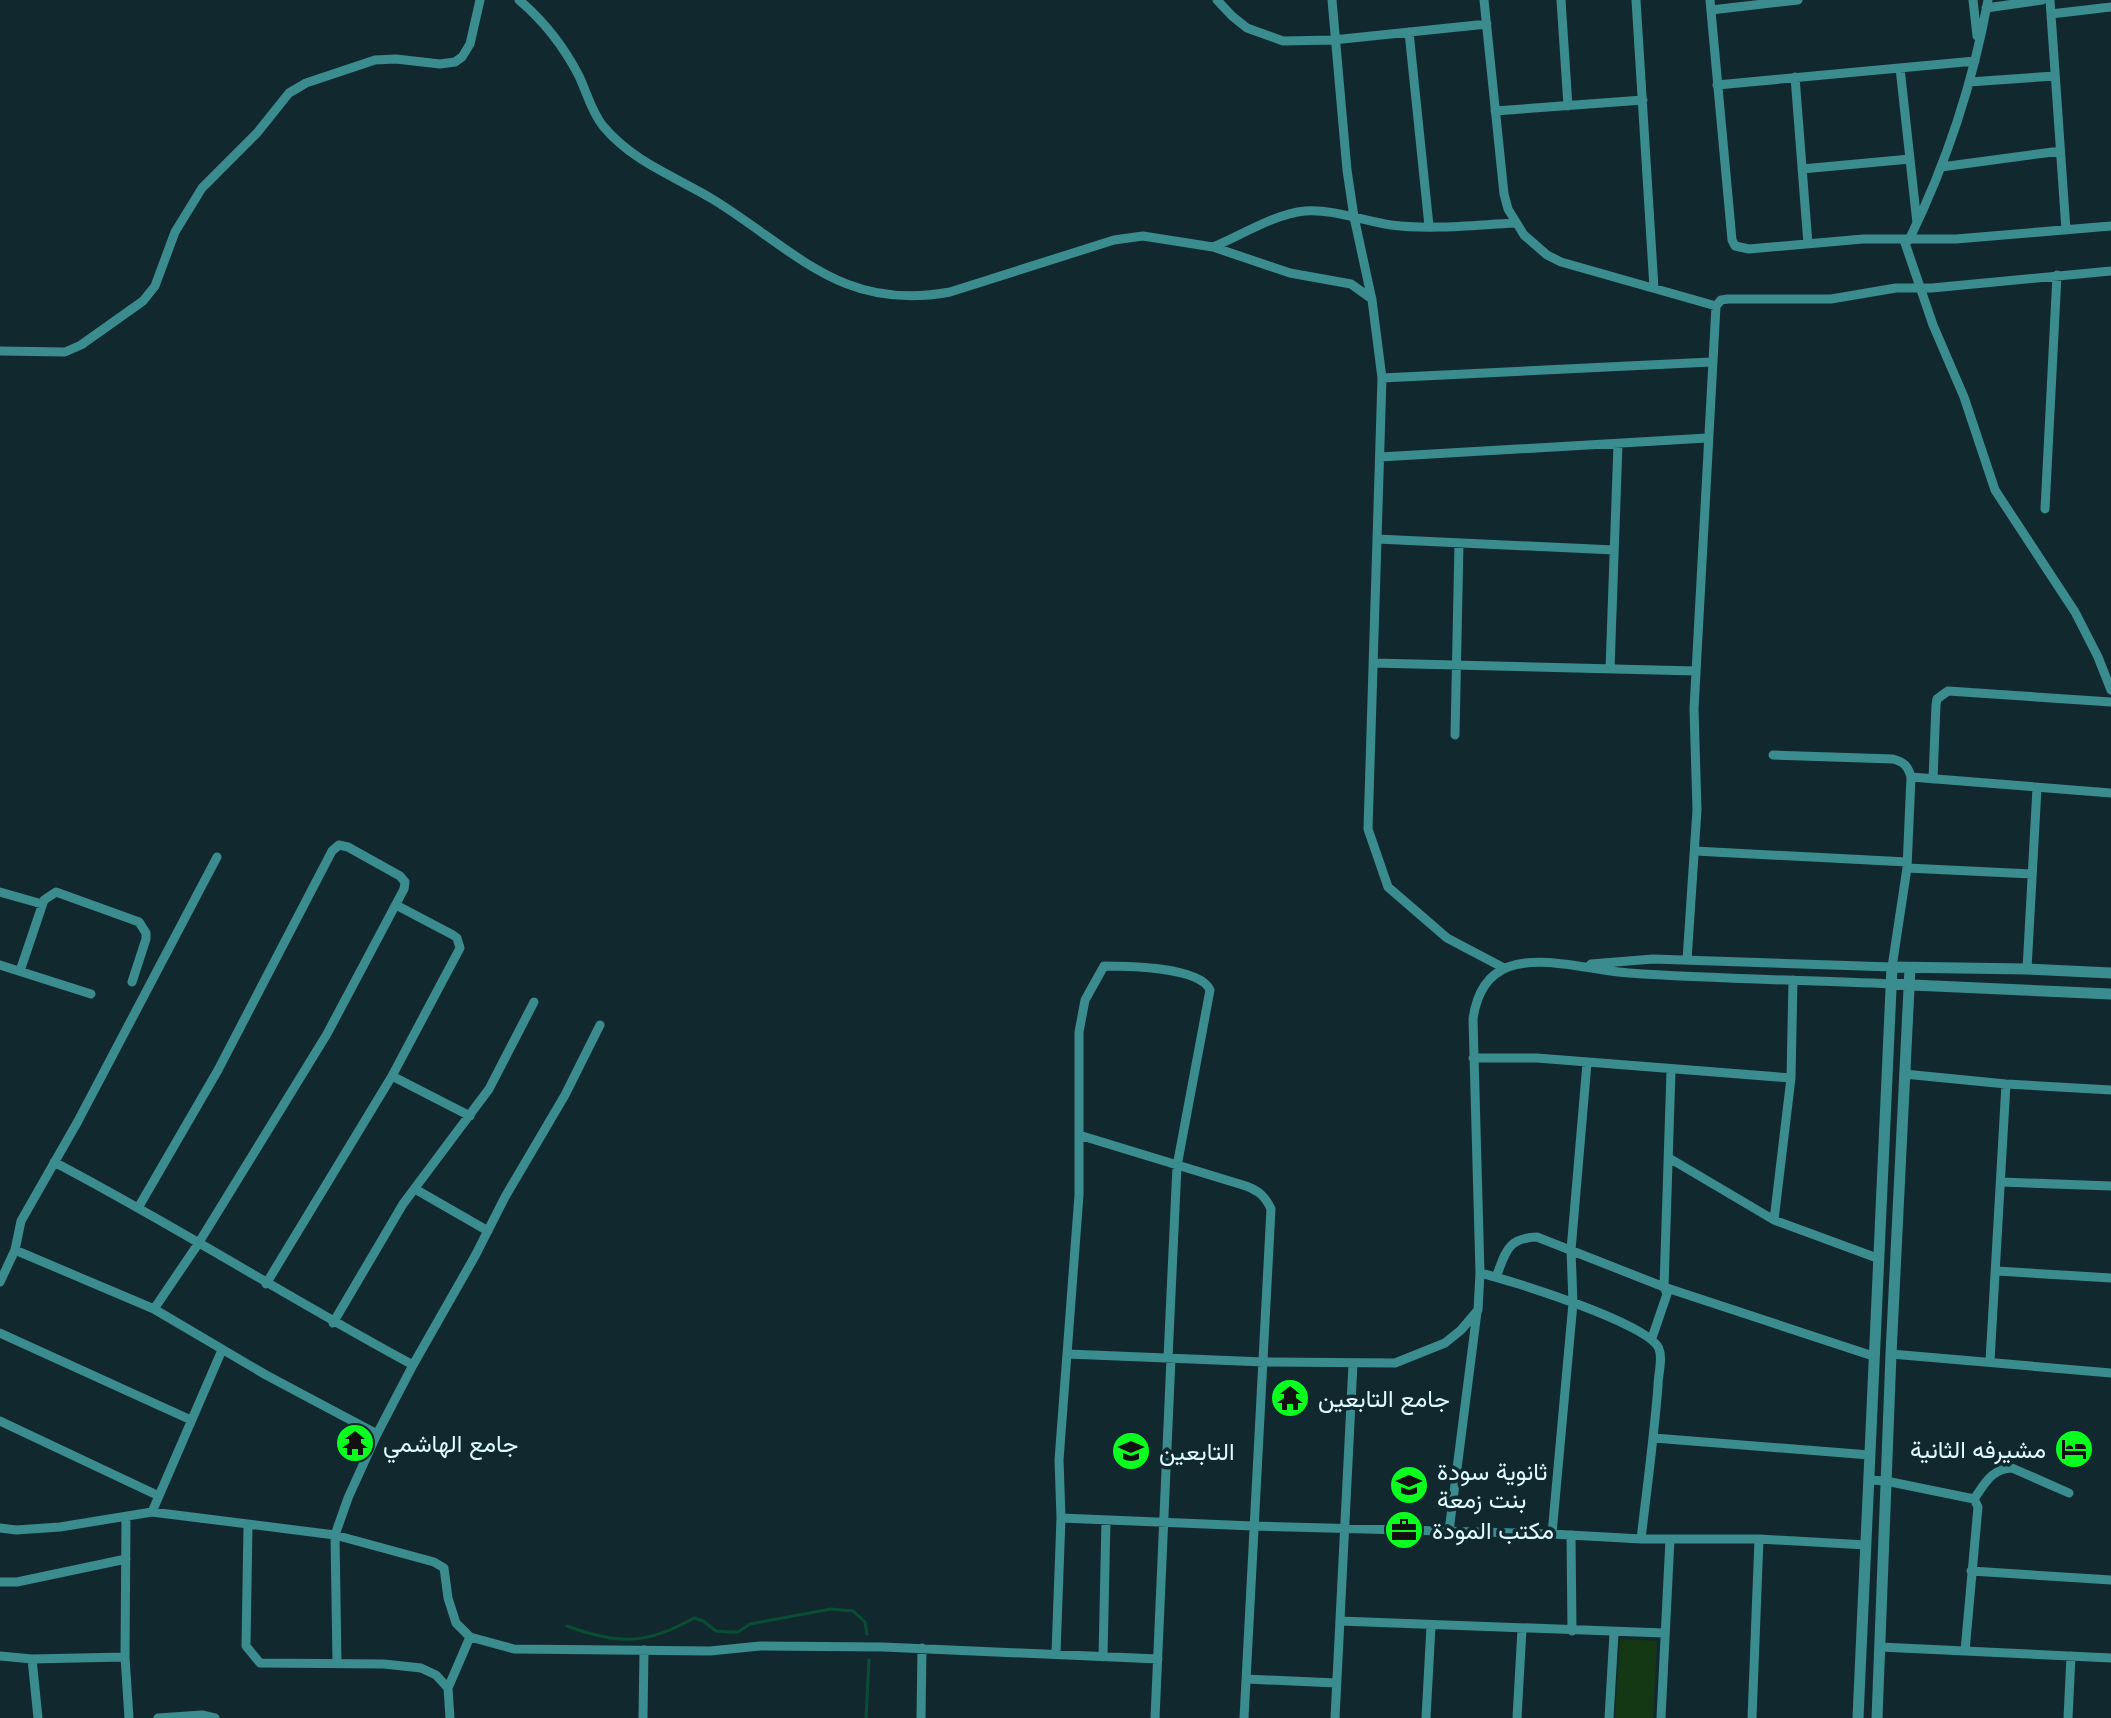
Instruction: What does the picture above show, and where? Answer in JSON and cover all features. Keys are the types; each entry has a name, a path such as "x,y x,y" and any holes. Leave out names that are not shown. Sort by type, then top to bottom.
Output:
{"street":[{"path":"0,351 65,352 81,345 143,301 155,286 175,232 202,188 246,144 289,93 306,83 375,60 455,62 470,44 480,0"},
{"path":"519,0 558,41 578,75 596,117 613,136 654,169 704,194 805,265 840,282 876,292 932,295 1129,237 1158,237 1213,247 1290,273 1358,286 1372,300"},
{"path":"1217,0 1232,16 1264,36 1283,41 1333,40 1487,24"},
{"path":"1332,0 1333,40 1354,217 1372,300 1382,378 1368,817 1370,839 1383,877 1396,895 1447,938 1504,968"},
{"path":"1484,0 1504,194 1515,223 1535,246 1561,262 1716,306"},
{"path":"1561,0 1568,106"},
{"path":"1636,0 1654,288"},
{"path":"1798,0 1711,5 1732,240 1742,249 1863,239 1907,240 2111,226"},
{"path":"1973,0 1978,48"},
{"path":"2042,0 1987,4 1975,61 1941,167 1907,240 1921,289 1964,397 1995,490 2107,666 2111,690"},
{"path":"2050,0 2066,230"},
{"path":"2051,14 2111,7"},
{"path":"1409,32 1429,226"},
{"path":"1717,85 1975,61"},
{"path":"1900,68 1917,223"},
{"path":"1969,82 2055,76"},
{"path":"1795,77 1808,244"},
{"path":"1495,111 1643,100"},
{"path":"1941,167 2060,151"},
{"path":"1802,169 1910,159"},
{"path":"1213,247 1288,214 1322,211 1392,225 1515,223"},
{"path":"1687,960 1698,796 1694,719 1696,671 1716,306 1721,300 1728,299 1845,298 1883,289 1921,289 2111,271"},
{"path":"2045,509 2057,275"},
{"path":"1382,378 1711,362"},
{"path":"1380,457 1707,438"},
{"path":"1610,669 1618,444"},
{"path":"1377,539 1614,550"},
{"path":"1455,735 1459,543"},
{"path":"1373,663 1696,671"},
{"path":"1933,779 1937,699 1948,691 2111,702"},
{"path":"1773,755 1893,759 1902,761 1909,768 1911,777 1907,865 1891,984 1858,1718"},
{"path":"1911,777 2111,793"},
{"path":"2027,969 2037,788"},
{"path":"138,1208 256,1000 332,851 339,845 348,847 403,878 404,889 327,1034 198,1244 154,1309"},
{"path":"1695,851 2032,874"},
{"path":"0,1282 15,1250 21,1221 85,1108 217,857"},
{"path":"0,892 42,904"},
{"path":"20,971 42,904 47,896 56,892 139,922 146,939 132,982"},
{"path":"266,1284 392,1076 460,948 453,935 396,905"},
{"path":"1584,966 1635,959 2111,973"},
{"path":"1449,1531 1478,1310 1480,1273 1473,1019 1476,1002 1484,986 1504,968 1530,963 1584,966 1627,973 2111,994"},
{"path":"0,965 91,994"},
{"path":"1056,1653 1061,1518 1059,1460 1079,1195 1080,1021 1085,1000 1104,966 1158,968 1204,981 1210,990 1177,1166 1155,1718"},
{"path":"1877,1718 1910,968"},
{"path":"1774,1220 1791,1078 1793,980"},
{"path":"333,1323 403,1204 470,1116 507,1059 534,1002"},
{"path":"337,1663 335,1535 348,1498 413,1365 565,1095 600,1025"},
{"path":"1473,1058 1537,1058 1671,1071 1791,1078"},
{"path":"1552,1534 1573,1303 1571,1250 1587,1063"},
{"path":"1652,1338 1667,1294 1664,1287 1671,1071"},
{"path":"1904,1074 2111,1090"},
{"path":"392,1076 470,1116"},
{"path":"1990,1361 2006,1084"},
{"path":"1079,1135 1257,1190 1266,1198 1271,1209 1244,1718"},
{"path":"1669,1158 1774,1220 1877,1258"},
{"path":"54,1162 333,1323 413,1365"},
{"path":"2001,1182 2111,1186"},
{"path":"415,1189 488,1231"},
{"path":"1496,1277 1513,1243 1521,1238 1537,1237 1664,1287 1873,1356"},
{"path":"15,1250 154,1309 222,1350 377,1434"},
{"path":"1997,1271 2111,1278"},
{"path":"1480,1273 1573,1303 1652,1338 1660,1350 1654,1438 1641,1539"},
{"path":"1068,1354 1264,1362 1395,1363 1445,1343 1478,1310"},
{"path":"0,1333 191,1420"},
{"path":"152,1512 222,1350"},
{"path":"1891,1354 2111,1373"},
{"path":"1335,1718 1353,1364"},
{"path":"0,1421 159,1496"},
{"path":"1654,1438 1870,1455"},
{"path":"1974,1499 1992,1474 2002,1468 2012,1468 2069,1493"},
{"path":"1869,1480 1974,1499"},
{"path":"1965,1651 1978,1507 1974,1499"},
{"path":"0,1528 46,1528 152,1512 335,1535 434,1562 444,1568 448,1598 456,1623 470,1637 514,1649 710,1651 785,1645 1158,1659"},
{"path":"126,1517 125,1657 129,1718"},
{"path":"1061,1518 1641,1539 1759,1539 1866,1545"},
{"path":"1103,1657 1106,1520"},
{"path":"248,1526 246,1646 260,1663 384,1664 421,1668 436,1675 448,1688"},
{"path":"1571,1535 1572,1631"},
{"path":"1661,1718 1670,1539"},
{"path":"1752,1718 1759,1539"},
{"path":"0,1582 17,1582 126,1559"},
{"path":"1971,1571 2111,1580"},
{"path":"1340,1621 1664,1633"},
{"path":"1426,1718 1431,1626"},
{"path":"1517,1718 1522,1629"},
{"path":"1609,1718 1614,1633"},
{"path":"450,1718 448,1688 470,1637"},
{"path":"1880,1647 2111,1658"},
{"path":"921,1718 922,1648"},
{"path":"643,1718 644,1650"},
{"path":"0,1656 32,1659 125,1657"},
{"path":"2068,1718 2071,1656"},
{"path":"32,1659 38,1718"},
{"path":"1246,1679 1336,1683"},
{"path":"158,1718 202,1715 215,1718"}],"green space":[{"path":"1620,1639 1657,1641 1653,1718 1615,1718"}],"waterway":[{"path":"567,1626 602,1637 632,1639 661,1633 694,1618 716,1631 738,1632 750,1624 831,1609 853,1611 865,1622 867,1634"},
{"path":"866,1718 869,1660"}],"place":[{"name":"جامع التابعين","path":"1290,1398"},
{"name":"جامع الهاشمي","path":"355,1443"},
{"name":"مشيرفه الثانية","path":"2074,1449"},
{"name":"التابعين","path":"1131,1451"},
{"name":"ثانوية سودة بنت زمعة","path":"1409,1485"},
{"name":"مكتب المودة","path":"1404,1530"}]}
